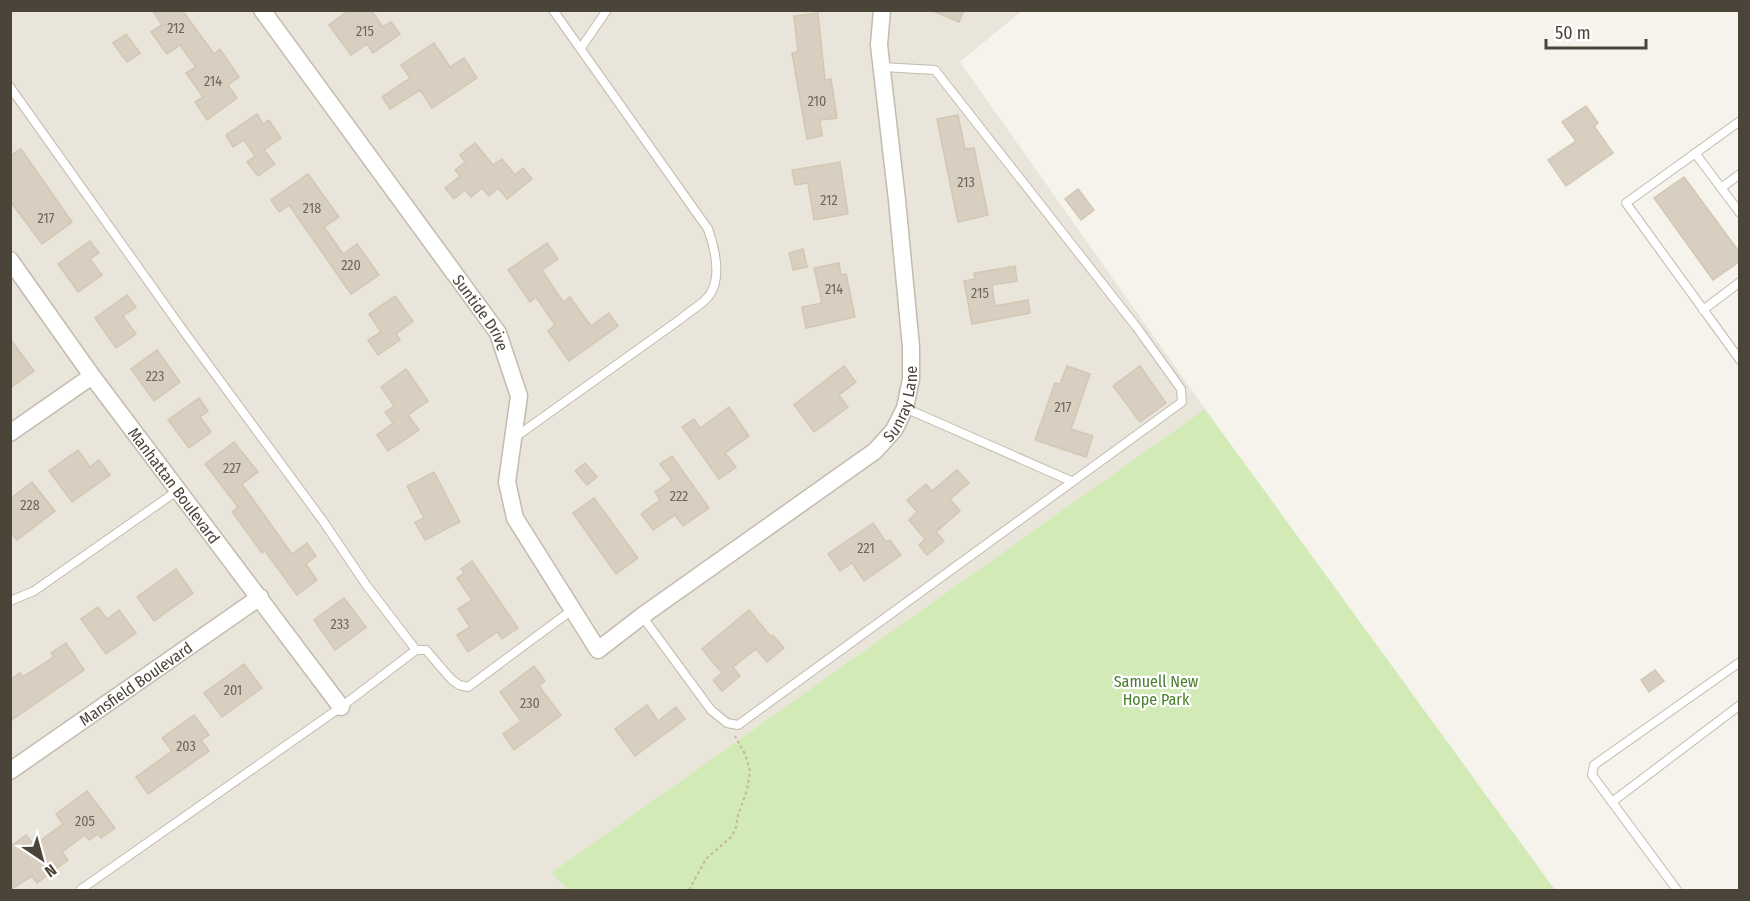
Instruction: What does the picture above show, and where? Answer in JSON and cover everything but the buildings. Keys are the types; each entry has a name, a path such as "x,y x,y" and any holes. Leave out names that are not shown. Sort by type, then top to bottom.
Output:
{"street":[{"name":"Suntide Drive","path":"262,10 498,333 519,396 507,482 515,518 598,650"},
{"name":"Sunray Lane","path":"598,650 642,616 875,451 894,430 905,408 912,379 911,347 879,45 882,10"},
{"name":"Manhattan Boulevard","path":"10,260 177,491 260,597 341,707"},
{"path":"10,433 92,376"},
{"name":"Mansfield Boulevard","path":"10,771 260,597"}],"lane":[{"path":"513,439 682,318 708,297 715,285 714,247 708,229 553,10"},
{"path":"581,48 607,10"},
{"path":"642,616 711,710 727,723 738,725 1182,402 1181,389 1130,320 935,70 882,67"},
{"path":"10,87 323,521 367,586 416,650"},
{"path":"1740,121 1626,203 1740,360"},
{"path":"1695,153 1740,213"},
{"path":"1721,188 1740,174"},
{"path":"1703,310 1740,282"},
{"path":"905,408 1071,481"},
{"path":"10,601 34,591 177,491"},
{"path":"80,891 341,707 416,650 426,650 451,679 459,685 468,687 573,610"},
{"path":"1677,891 1592,775 1594,765 1740,662"},
{"path":"1612,802 1740,705"}],"path":[{"path":"689,891 706,859 732,836 747,790 750,771 745,754 727,723"}],"shaded area":[{"path":"10,11 1022,11 960,62 1205,409 551,873 569,890 11,890"}],"green space":[{"name":"Samuell New Hope Park","path":"1205,409 1555,890 569,890 551,873"}]}
